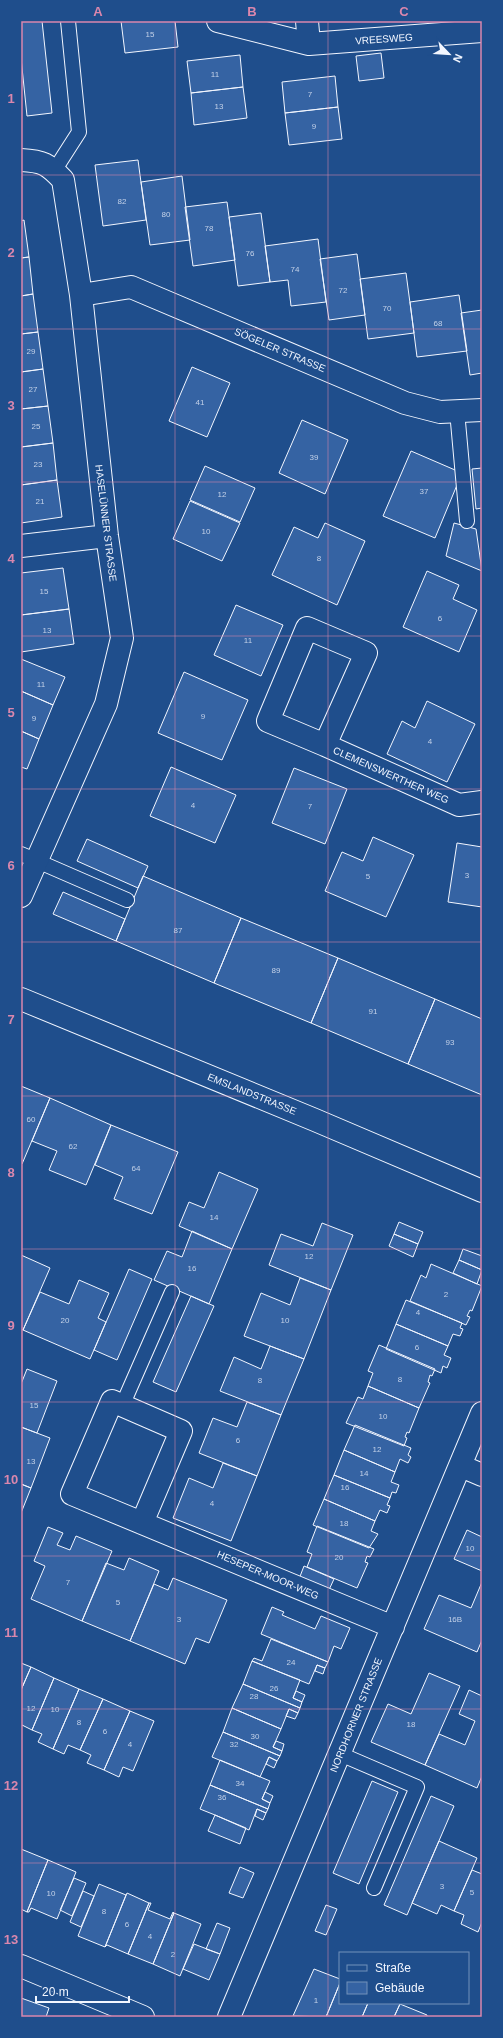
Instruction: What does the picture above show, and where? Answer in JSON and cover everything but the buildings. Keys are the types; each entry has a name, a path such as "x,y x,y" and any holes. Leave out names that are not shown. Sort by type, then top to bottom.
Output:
{"street":[{"name":"VREESWEG","path":"218,21 309,44 482,31"},
{"path":"307,21 309,44"},
{"name":"HASELÜNNER STRASSE","path":"21,160 40,161 54,171 63,180 81,295 107,536 122,638 106,704 29,857 21,896"},
{"name":"SÖGELER STRASSE","path":"81,295 131,287 405,403 440,412 482,410"},
{"path":"21,546 107,536"},
{"name":"CLEMENSWERTHER WEG","path":"324,746 366,653 307,628 268,720 324,746 459,804 482,802"},
{"name":"EMSLANDSTRASSE","path":"21,999 315,1120 482,1191"},
{"name":"HESEPER-MOOR-WEG","path":"122,1406 112,1401 72,1494 393,1627"},
{"path":"122,1406 181,1431 142,1523"},
{"name":"NORDHORNER STRASSE","path":"229,2017 482,1412"},
{"path":"460,1466 482,1475"},
{"path":"21,1966 143,2017"}],"lane":[{"path":"54,171 79,132 68,21"},
{"path":"457,411 467,521"},
{"path":"29,857 127,900"},
{"path":"122,1406 172,1292"},
{"path":"340,1754 417,1787 374,1888"}]}
